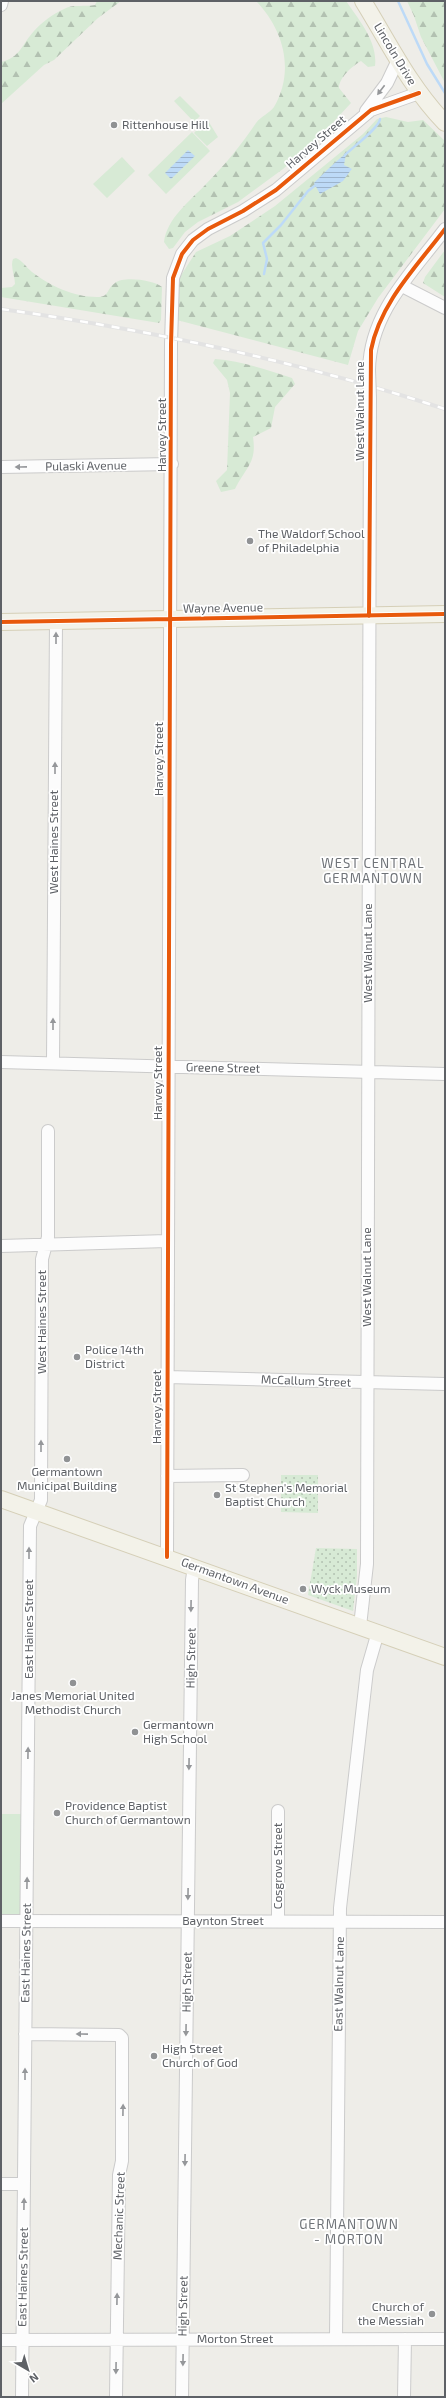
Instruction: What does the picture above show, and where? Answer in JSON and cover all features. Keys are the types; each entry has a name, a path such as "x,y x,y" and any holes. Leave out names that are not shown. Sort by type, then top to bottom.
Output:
{"main road":[{"name":"Lincoln Drive","path":"362,1 397,62 419,93 445,123"},
{"name":"Wayne Avenue","path":"1,622 445,614"},
{"name":"Germantown Avenue","path":"1,1499 445,1656"}],"street":[{"path":"1,5 2,1"},
{"name":"Harvey Street","path":"361,117 387,83 397,62"},
{"name":"Harvey Street","path":"166,1557 172,288 176,267 182,254 200,234 276,190 361,117 376,107 419,93"},
{"name":"West Walnut Lane","path":"360,1626 367,1576 370,350 376,328 385,310 445,229"},
{"path":"402,286 445,308"},
{"name":"Pulaski Avenue","path":"1,467 172,464"},
{"name":"West Haines Street","path":"53,1063 56,621"},
{"name":"Greene Street","path":"1,1062 445,1074"},
{"name":"West Haines Street","path":"37,1512 41,1500 42,1259 48,1237 48,1131"},
{"path":"1,1246 167,1241"},
{"name":"McCallum Street","path":"168,1377 445,1384"},
{"path":"167,1476 243,1475"},
{"name":"East Haines Street","path":"22,2397 30,1526 37,1512"},
{"name":"High Street","path":"182,2397 192,1580 194,1567"},
{"name":"East Walnut Lane","path":"336,2339 341,1898 365,1686 368,1665 378,1632"},
{"name":"Cosgrove Street","path":"278,1811 278,1921"},
{"name":"Baynton Street","path":"1,1921 445,1922"},
{"name":"Mechanic Street","path":"25,2034 120,2036 123,2087 122,2161 119,2175 116,2397"},
{"path":"1,2184 24,2184"},
{"name":"Morton Street","path":"1,2340 22,2338 445,2339"},
{"path":"404,2397 405,2339"}],"green space":[{"path":"97,1 121,1 98,18 54,60 44,65 1,104 1,62 17,54 34,31 52,16 67,7 91,6 95,5"},
{"path":"256,1 346,1 371,40 374,48 375,66 368,67 361,61 350,69 344,76 341,80 339,88 351,103 314,143 283,169 238,202 198,222 185,232 173,248 169,249 164,242 166,233 174,218 186,203 213,177 239,147 258,121 274,107 280,93 284,79 285,65 280,38 266,12"},
{"path":"407,1 445,1 445,83 421,37"},
{"path":"180,96 200,116 194,122 174,101"},
{"path":"386,117 408,122 423,120 445,141 445,209 378,298 358,331 348,365 173,319 178,280 196,252 230,236 275,206 363,134 377,119"},
{"path":"207,119 218,137 207,146 194,133"},
{"path":"192,132 210,151 166,194 148,175"},
{"path":"122,157 135,171 107,198 93,184"},
{"path":"445,250 445,297 423,283 425,277"},
{"path":"16,258 23,262 32,272 47,282 63,290 80,295 97,297 104,296 112,285 119,281 131,279 152,282 162,287 161,320 159,323 1,297 1,288 12,287 15,284 12,262 13,259"},
{"path":"215,359 244,364 274,372 292,378 295,384 275,407 271,428 253,437 254,446 252,459 235,489 221,492 216,481 227,470 230,393 227,380 213,363"},
{"path":"281,1475 318,1475 318,1513 281,1512"},
{"path":"316,1548 357,1549 357,1576 353,1611 308,1595"},
{"path":"1,1814 23,1814 21,1914 18,1915 1,1915"}],"water":[{"path":"188,150 195,156 171,179 165,173"},
{"path":"346,154 344,165 352,169 343,181 320,194 314,183 335,162"}],"waterway":[{"path":"398,1 427,64 445,93"},
{"path":"345,155 376,127 380,119"},
{"path":"264,274 267,259 263,243 281,225 308,191 317,184"}],"railway":[{"path":"1,309 57,317 169,337 225,349 336,376 445,409"}],"cycle path":[{"path":"167,1557 171,344 173,278 182,254 193,240 208,229 243,211 276,190 371,110 419,93"},
{"path":"369,616 371,350 382,316 391,301 412,271 445,229"},
{"path":"1,622 445,614"}],"place":[{"name":"Rittenhouse Hill","path":"114,125"},
{"name":"The Waldorf School of Philadelphia","path":"250,541"},
{"name":"Police 14th District","path":"77,1357"},
{"name":"Germantown Municipal Building","path":"67,1459"},
{"name":"St Stephen's Memorial Baptist Church","path":"217,1495"},
{"name":"Wyck Museum","path":"303,1589"},
{"name":"Janes Memorial United Methodist Church","path":"73,1683"},
{"name":"Germantown High School","path":"135,1732"},
{"name":"Providence Baptist Church of Germantown","path":"57,1813"},
{"name":"High Street Church of God","path":"154,2056"},
{"name":"Church of the Messiah","path":"432,2314"}],"district":[{"name":"WEST CENTRAL GERMANTOWN","path":"373,870"},
{"name":"GERMANTOWN - MORTON","path":"349,2232"}]}
